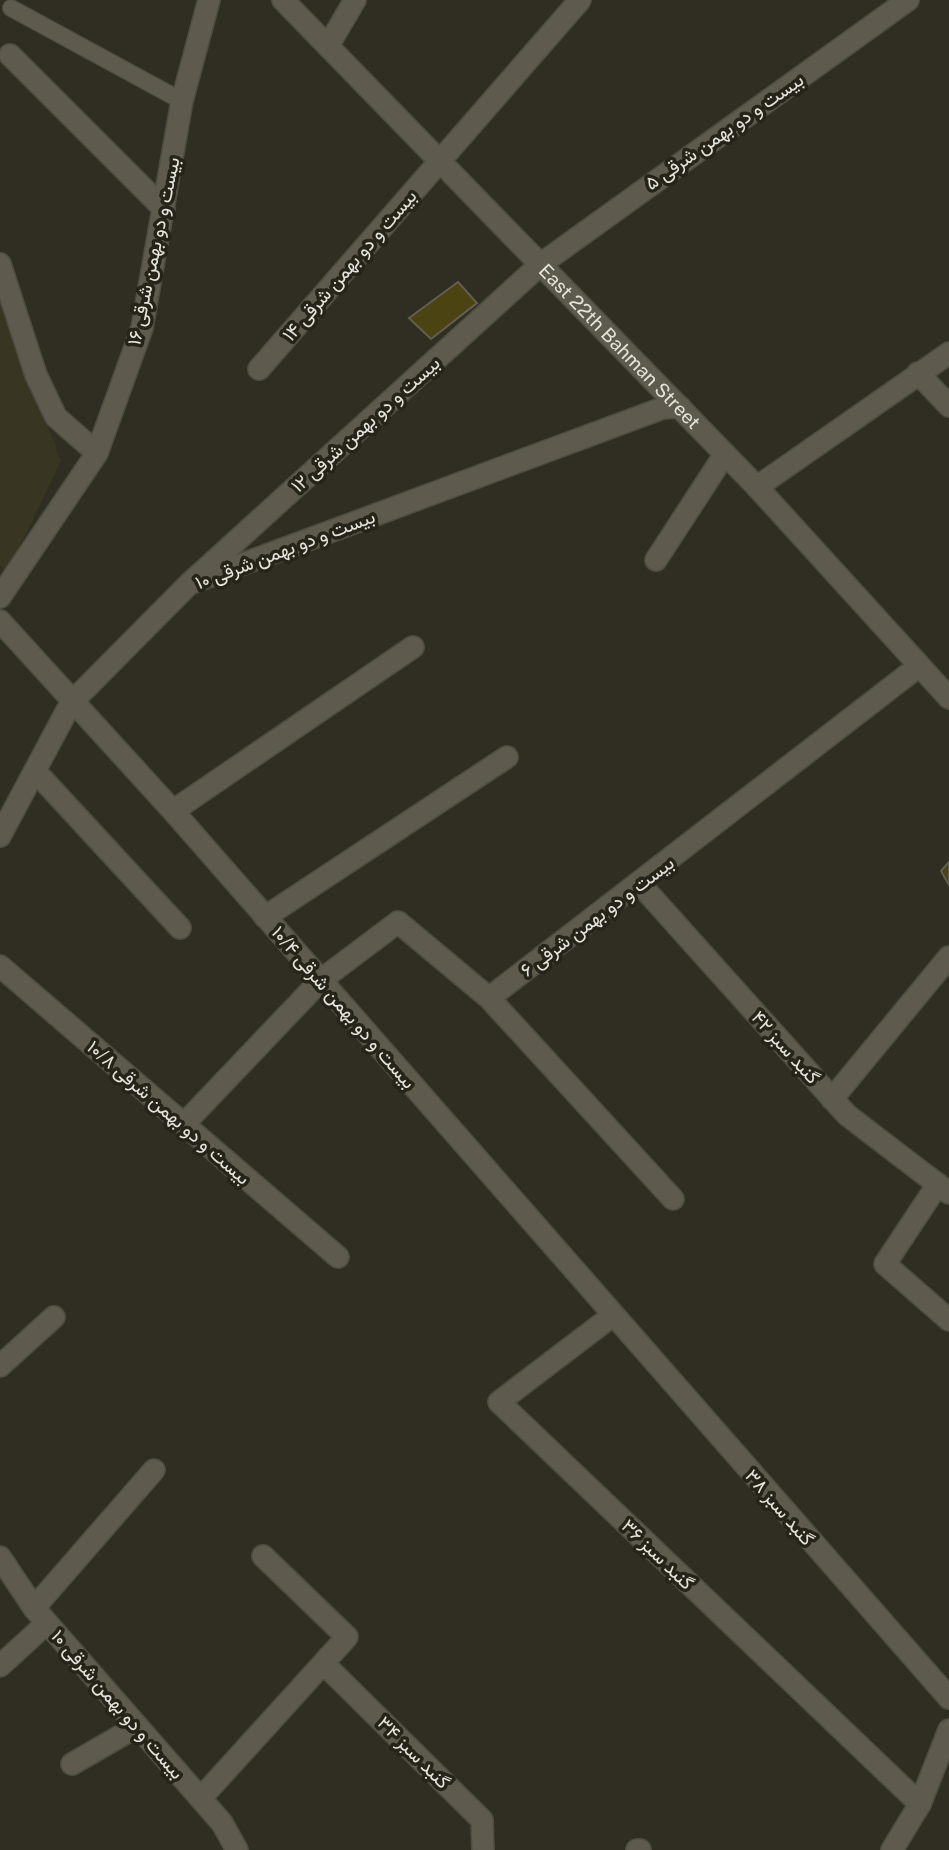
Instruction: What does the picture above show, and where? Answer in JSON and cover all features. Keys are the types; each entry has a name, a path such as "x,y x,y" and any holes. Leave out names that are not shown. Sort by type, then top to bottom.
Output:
{"street":[{"name":"بیست و دو بهمن شرقی ۱۶","path":"0,597 97,453 142,328 181,102 209,0"},
{"name":"East 22th Bahman Street","path":"283,0 757,486 949,698"},
{"path":"328,46 355,0"},
{"name":"بیست و دو بهمن شرقی ۱۴","path":"259,369 580,0"},
{"name":"بیست و دو بهمن شرقی ۵","path":"541,264 908,0"},
{"path":"10,55 164,209"},
{"path":"0,264 36,375 56,417 97,453"},
{"name":"بیست و دو بهمن شرقی ۱۲","path":"190,584 541,264"},
{"path":"757,486 949,353"},
{"path":"919,373 949,406"},
{"name":"بیست و دو بهمن شرقی ۱۰","path":"0,836 71,703 190,584 663,408 680,407"},
{"path":"656,560 725,454"},
{"name":"بیست و دو بهمن شرقی ۱۰/۴","path":"0,621 71,703 173,811 612,1316"},
{"path":"173,811 413,647"},
{"name":"بیست و دو بهمن شرقی ۶","path":"489,998 919,666"},
{"path":"265,917 507,757"},
{"path":"35,771 180,928"},
{"name":"گنبد سبز ۴۲","path":"640,884 847,1115 943,1189"},
{"path":"184,1124 321,980 398,922 489,998 673,1199"},
{"path":"832,1099 949,957"},
{"name":"بیست و دو بهمن شرقی ۱۰/۸","path":"0,967 338,1257"},
{"path":"943,1189 885,1264 949,1320"},
{"name":"گنبد سبز ۳۸","path":"612,1316 949,1698"},
{"name":"گنبد سبز ۳۶","path":"612,1316 499,1402 920,1804"},
{"path":"0,1366 54,1317"},
{"path":"0,1666 154,1470"},
{"path":"201,1798 347,1637 263,1556"},
{"name":"بیست و دو بهمن شرقی ۱۰","path":"0,1557 41,1615 222,1823 237,1850"},
{"name":"گنبد سبز ۳۴","path":"324,1664 482,1820 483,1850"},
{"path":"72,1765 136,1727"},
{"path":"892,1850 920,1804 949,1730"}],"lane":[{"path":"10,8 181,102"}],"shaded area":[{"path":"0,299 61,461 7,573 0,565"}],"building":[{"path":"458,282 477,303 431,339 409,318"},
{"path":"949,862 949,885 941,871"}]}
